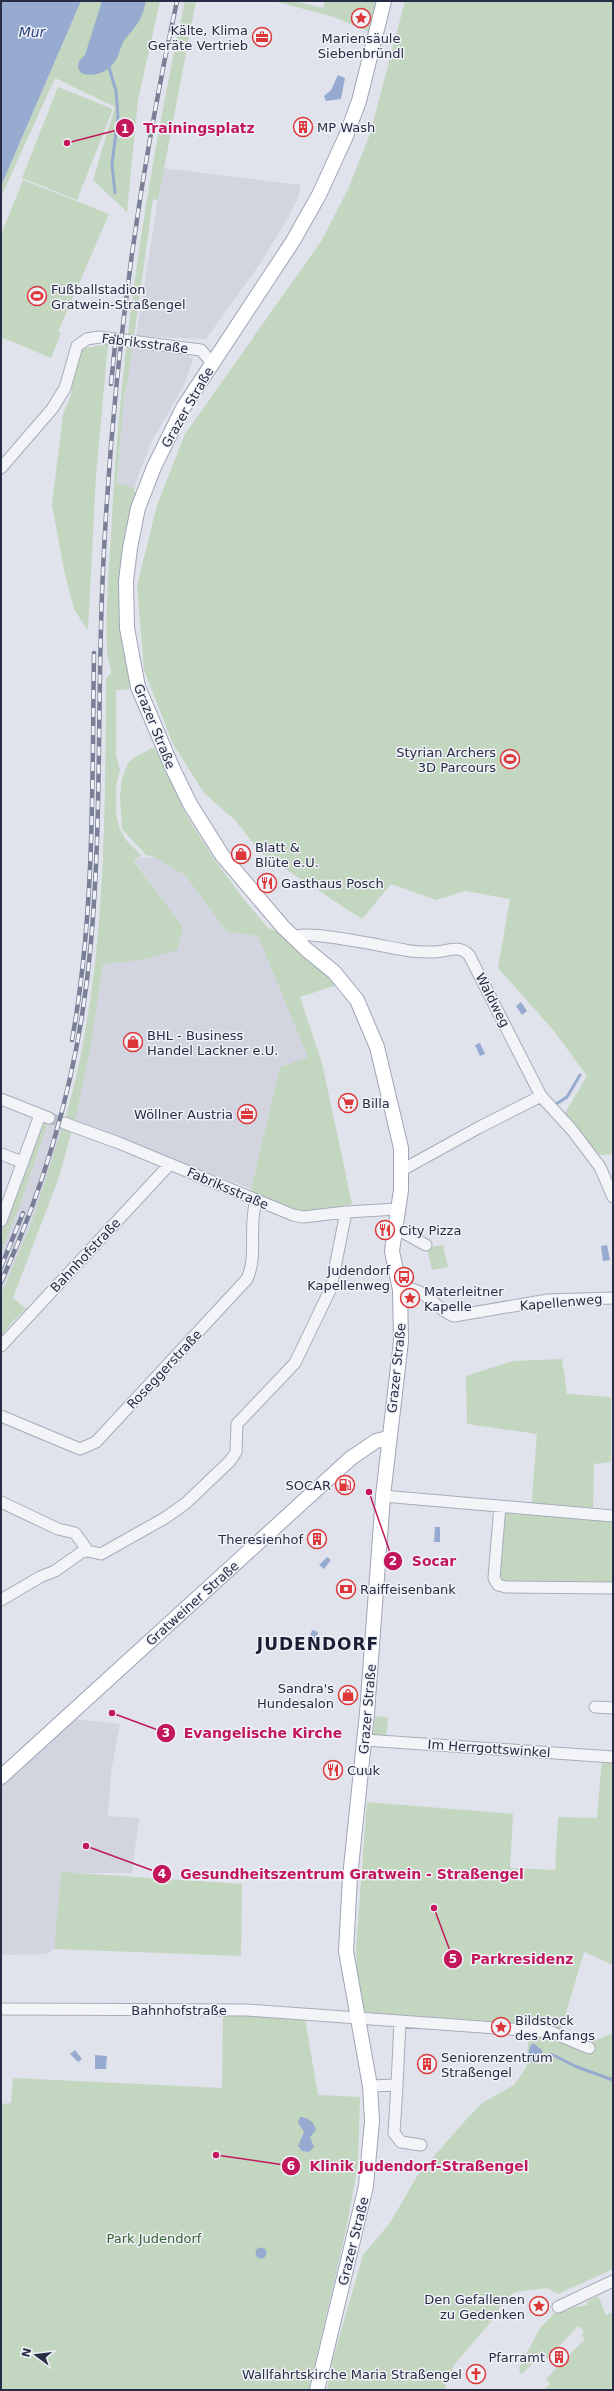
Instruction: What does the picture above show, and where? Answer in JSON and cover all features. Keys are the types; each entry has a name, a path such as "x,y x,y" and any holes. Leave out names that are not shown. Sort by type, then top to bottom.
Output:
{"main road":[{"name":"Grazer Straße","path":"317,2390 366,2186 372,2121 370,2086 346,1951 350,1877 365,1740 388,1438 401,1341 400,1290 392,1252 402,1170 401,1148 377,1047 358,1000 344,983 293,937 222,854 190,804 160,744 138,687 127,628 126,581 130,548 138,508 147,482 170,432 212,363 293,242 319,195 349,129 378,30 384,1"},
{"name":"Gratweiner Straße","path":"1,1777 351,1458 370,1444 388,1438"}],"street":[{"name":"Fabriksstraße","path":"1,468 52,409 65,388 77,346 87,339 99,337 201,350 212,363"},
{"name":"Waldweg","path":"293,937 297,934 316,936 427,952 456,948 464,950 469,955 541,1096 567,1124 600,1168 613,1197"},
{"path":"402,1170 478,1128 541,1096"},
{"path":"1,1099 45,1116 22,1162 1,1221"},
{"name":"Fabriksstraße","path":"64,1123 170,1164 256,1201 303,1217 346,1212 398,1209"},
{"path":"1,1154 22,1162"},
{"name":"Bahnhofstraße","path":"1,1346 170,1164"},
{"name":"Roseggerstraße","path":"1,1416 80,1449 96,1442 247,1279 252,1270 253,1211 256,1201"},
{"path":"1,1600 40,1577 55,1571 82,1552 88,1551 101,1554 165,1518 186,1503 230,1461 236,1452 237,1424 295,1363 331,1288 346,1212"},
{"path":"395,1228 426,1245"},
{"name":"Kapellenweg","path":"400,1290 413,1288 419,1290 443,1310 454,1316 548,1300 613,1298"},
{"path":"383,1496 613,1516"},
{"path":"1,1502 58,1529 75,1533 88,1551"},
{"path":"500,1506 494,1578 498,1584 506,1587 613,1588"},
{"path":"595,1706 613,1708"},
{"name":"Im Herrgottswinkel","path":"365,1740 613,1756"},
{"name":"Bahnhofstraße","path":"1,2009 233,2010 357,2018"},
{"path":"357,2018 551,2032 589,2048"},
{"path":"400,2022 394,2134 401,2142 421,2145"},
{"path":"370,2086 397,2085"},
{"path":"558,2307 613,2281"}],"shaded area":[{"path":"163,168 301,185 298,198 287,220 259,265 206,339 136,336"},
{"path":"132,344 186,353 193,359 184,385 150,445 134,488 117,484 124,396 128,380"},
{"path":"154,857 185,875 227,932 258,936 309,1057 280,1067 251,1189 75,1122 91,1044 103,964 142,960 183,927 133,859"},
{"path":"48,1123 63,1127 61,1137 33,1219 1,1295 1,1252 19,1208"},
{"path":"74,1719 120,1724 111,1772 108,1816 139,1818 132,1873 61,1873 54,1949 46,1954 1,1955 1,1777"}],"green space":[{"path":"81,1 160,1 138,100 127,212 93,180 115,107 55,78 1,197 1,186"},
{"path":"185,1 196,1 158,200 153,199 128,380 124,396 117,483 134,488 136,497 129,527 132,689 116,690 116,756 120,770 116,786 116,814 119,827 126,840 142,856 133,860 183,927 177,950 142,960 103,964 91,1044 75,1122 65,1120 89,1012 96,957 100,901 105,790 106,679 111,673 107,650 107,600 116,452 122,387 129,322 148,193 159,129"},
{"path":"274,1 295,1 323,8 325,1 384,1 377,35 334,17"},
{"path":"405,1 613,1 613,1154 601,1155 559,1123 587,1076 554,1031 498,968 510,899 465,891 436,900 391,884 362,919 261,853 235,820 204,793 173,744 144,670 137,586 157,505 185,434 322,240 348,189 370,134"},
{"path":"58,87 113,109 77,200 22,178"},
{"name":"Fußballstadion Gratwein-Straßengel","path":"23,180 109,214 58,332 61,333 51,358 1,337 1,235"},
{"path":"108,344 96,475 88,631 74,609 64,570 52,505 63,414 71,395 76,359 81,349"},
{"path":"154,747 181,795 182,804 187,816 214,859 242,897 268,928 281,933 337,985 300,997 322,1063 352,1204 303,1214 253,1194 251,1189 280,1067 308,1057 258,936 227,932 185,875 154,857 146,855 122,829 120,796 122,778 128,763 135,757"},
{"path":"49,1120 19,1208 1,1252 1,1228 41,1122"},
{"path":"63,1125 72,1130 59,1177 13,1298 26,1309 12,1322 1,1337 1,1295 33,1219"},
{"path":"443,1245 448,1267 432,1270 427,1248"},
{"path":"562,1359 567,1394 611,1397 611,1462 594,1464 593,1508 613,1510 613,1590 507,1584 497,1577 502,1508 531,1510 537,1434 467,1424 466,1376 513,1361"},
{"path":"375,1716 388,1717 386,1738 373,1737"},
{"path":"602,1758 613,1758 613,1965 584,1952 561,2030 587,2044 613,2033 613,2269 558,2294 547,2288 515,2292 501,2304 495,2317 454,2365 444,2390 327,2390 332,2362 363,2255 390,2223 419,2173 482,2103 514,2085 527,2066 529,2028 504,2023 365,2012 358,1986 360,1983 357,1978 356,1948 367,1802 513,1814 510,1868 555,1870 558,1817 597,1818"},
{"path":"61,1872 242,1884 241,1956 54,1949"},
{"name":"Park Judendorf","path":"223,2014 305,2019 318,2095 360,2097 358,2165 346,2230 309,2390 1,2390 1,2104 11,2103 13,2078 222,2088"},
{"path":"598,2296 606,2315 613,2312 613,2390 544,2390 550,2384 546,2379 585,2339 581,2335 584,2331 578,2326 547,2359 542,2354 521,2375 519,2368 540,2328 559,2309 561,2312 566,2309 587,2305 587,2302"}],"water":[{"name":"Mur","path":"1,1 81,1 1,186"},
{"path":"102,1 146,1 139,21 124,40 114,63 101,73 91,75 81,73 78,68 79,61 85,55"},
{"path":"338,75 345,78 341,99 326,101 324,96 331,90"},
{"path":"521,1002 527,1011 522,1015 516,1006"},
{"path":"480,1043 485,1054 480,1056 475,1045"},
{"path":"607,1245 610,1260 603,1261 601,1246"},
{"path":"435,1527 440,1527 440,1542 434,1542"},
{"path":"327,1557 331,1560 324,1569 319,1565"},
{"path":"312,1630 318,1632 314,1648 307,1646"},
{"path":"533,2043 542,2050 542,2056 535,2064 530,2061 529,2056 529,2049"},
{"path":"75,2050 82,2059 78,2062 70,2054"},
{"path":"95,2055 107,2056 106,2069 95,2069"},
{"path":"300,2117 310,2120 316,2130 310,2137 314,2147 309,2152 302,2151 298,2146 304,2132 298,2122"},
{"path":"261,2247 265,2249 267,2253 265,2257 261,2259 257,2257 255,2253 257,2249"}],"waterway":[{"path":"108,64 116,91 118,116 112,164 115,193"},
{"path":"553,1106 567,1097 580,1075"},
{"path":"551,2054 577,2067 613,2080"}],"tunnel":[{"path":"49,1118 64,1123"}],"railway":[{"path":"1,1282 19,1241 34,1200 61,1116 80,1029 86,986 91,942 97,849 101,617 107,498 113,427 128,284 138,213 162,71 177,1"},
{"path":"111,384 116,336"},
{"path":"72,1040 85,944 89,896 94,653"},
{"path":"1,1267 23,1213"}],"place":[{"name":"Mariensäule Siebenbründl","path":"361,18"},
{"name":"Kälte, Klima Geräte Vertrieb","path":"262,37"},
{"name":"MP Wash","path":"303,127"},
{"name":"Trainingsplatz","path":"67,143"},
{"name":"Fußballstadion Gratwein-Straßengel","path":"37,296"},
{"name":"Styrian Archers 3D Parcours","path":"510,759"},
{"name":"Blatt & Blüte e.U.","path":"241,854"},
{"name":"Gasthaus Posch","path":"267,883"},
{"name":"BHL - Business Handel Lackner e.U.","path":"133,1042"},
{"name":"Billa","path":"348,1103"},
{"name":"Wöllner Austria","path":"247,1114"},
{"name":"City Pizza","path":"385,1230"},
{"name":"Judendorf Kapellenweg","path":"404,1277"},
{"name":"Materleitner Kapelle","path":"410,1298"},
{"name":"SOCAR","path":"345,1485"},
{"name":"Socar","path":"369,1492"},
{"name":"Theresienhof","path":"317,1539"},
{"name":"Raiffeisenbank","path":"346,1589"},
{"name":"Sandra's Hundesalon","path":"348,1695"},
{"name":"Evangelische Kirche","path":"112,1713"},
{"name":"Cuuk","path":"333,1770"},
{"name":"Gesundheitszentrum Gratwein - Straßengel","path":"86,1846"},
{"name":"Parkresidenz","path":"434,1908"},
{"name":"Bildstock des Anfangs","path":"501,2027"},
{"name":"Seniorenzentrum Straßengel","path":"427,2064"},
{"name":"Klinik Judendorf-Straßengel","path":"216,2155"},
{"name":"Den Gefallenen zu Gedenken","path":"539,2306"},
{"name":"Pfarramt","path":"559,2357"},
{"name":"Wallfahrtskirche Maria Straßengel","path":"476,2374"}],"district":[{"name":"JUDENDORF","path":"318,1644"}]}
